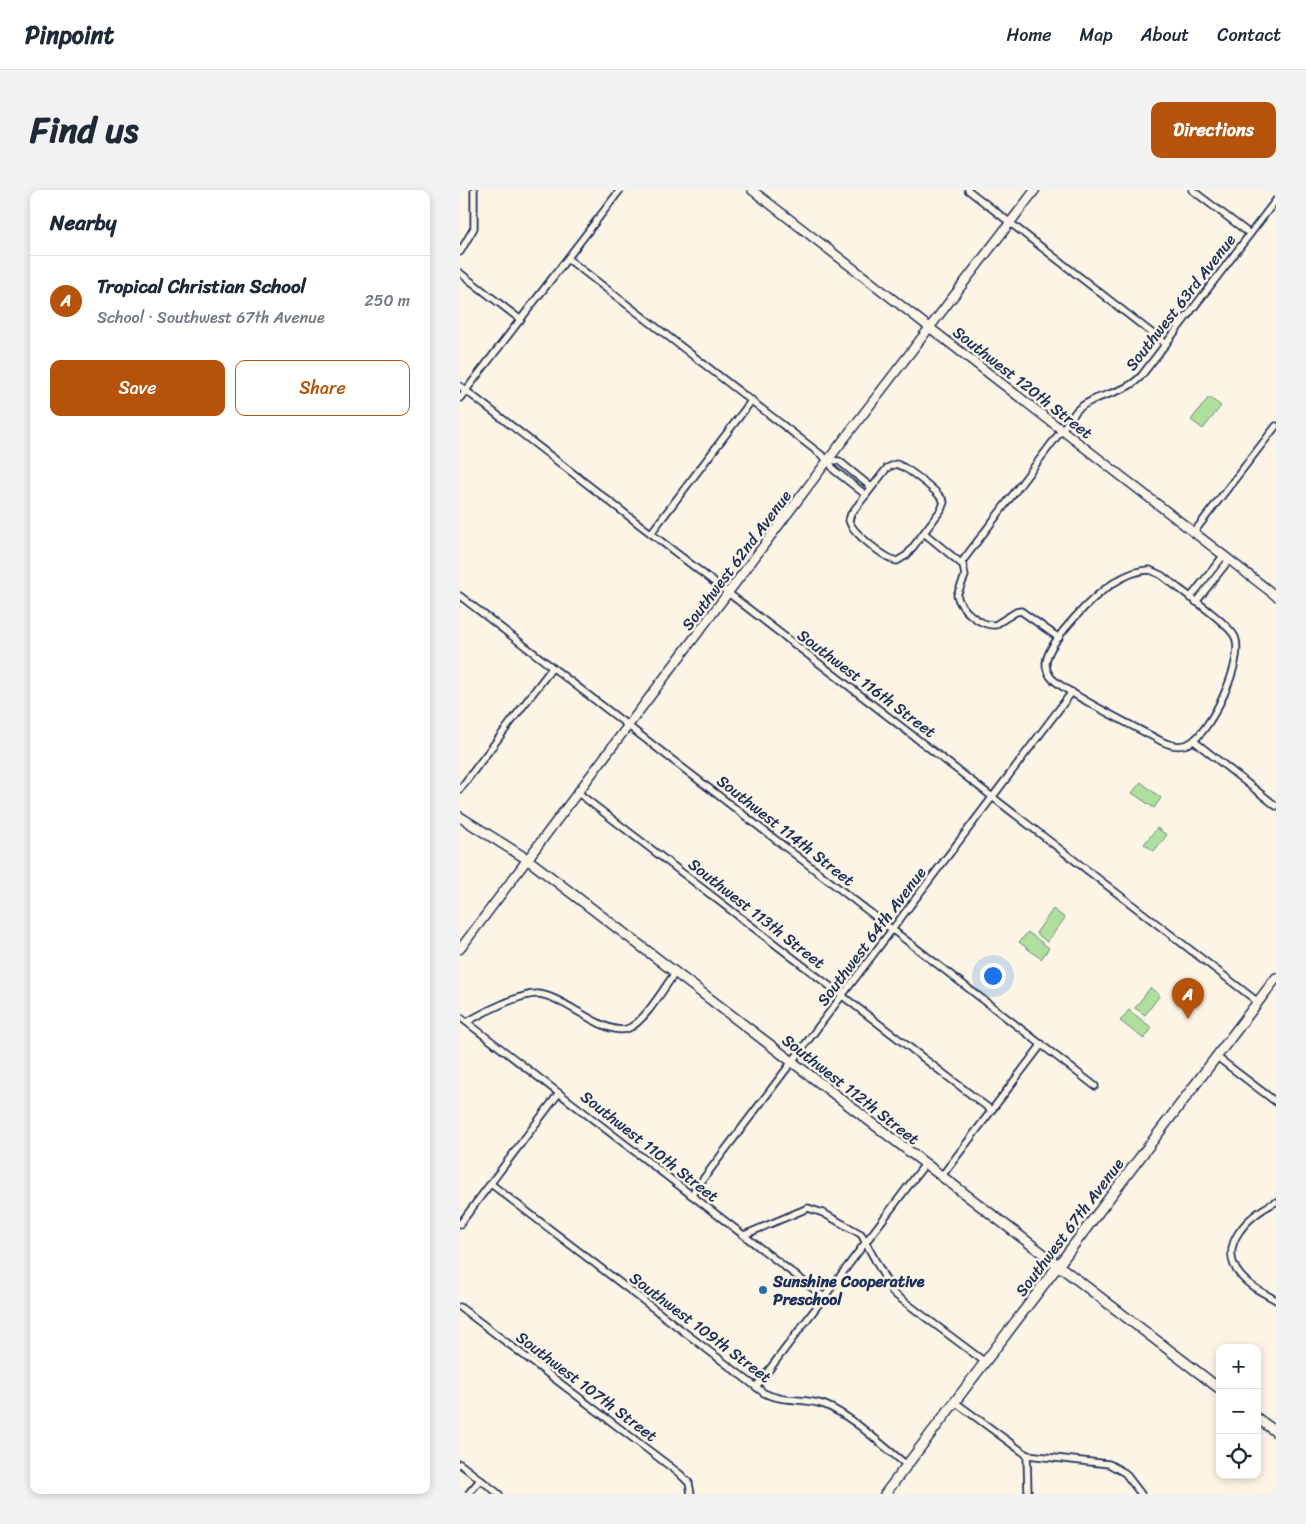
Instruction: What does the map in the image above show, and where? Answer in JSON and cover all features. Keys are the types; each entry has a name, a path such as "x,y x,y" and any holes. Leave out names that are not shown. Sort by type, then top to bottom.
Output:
{"main road":[{"name":"Southwest 112th Street","path":"460,817 528,859 1216,1386"},
{"name":"Southwest 67th Avenue","path":"885,1494 1276,978"},
{"path":"1261,1421 1276,1432"}],"street":[{"path":"460,252 474,228 474,190"},
{"path":"460,398 620,190"},
{"name":"Southwest 120th Street","path":"752,190 1276,596"},
{"path":"968,190 1166,344"},
{"name":"Southwest 62nd Avenue","path":"460,949 828,460 1035,190"},
{"path":"1192,190 1250,234"},
{"name":"Southwest 63rd Avenue","path":"961,563 1073,414 1087,402 1120,392 1135,382 1276,200"},
{"path":"568,259 752,400 828,460 834,470 866,494"},
{"path":"460,273 521,320"},
{"name":"Southwest 116th Street","path":"460,386 1258,1002"},
{"path":"651,533 752,400"},
{"path":"1194,532 1276,426"},
{"path":"828,460 839,461 871,487"},
{"path":"896,464 905,468 939,494 944,502 941,510 924,533 906,555 897,560 888,557 854,531 849,523 851,514 871,487 887,468 896,464"},
{"path":"924,533 961,563 966,572 958,592 958,599 962,606 974,616 985,624 995,625 1021,611 1059,638"},
{"path":"1190,598 1227,558"},
{"path":"1196,602 1227,558"},
{"path":"1137,571 1156,572 1196,602 1230,630 1234,635 1236,649 1234,671 1222,700 1194,741 1183,746 1170,745 1072,692 1053,679 1046,668 1047,657 1059,638 1097,595 1112,583 1137,571"},
{"name":"Southwest 114th Street","path":"460,596 1096,1086"},
{"path":"460,789 552,668"},
{"name":"Southwest 64th Avenue","path":"691,1195 1072,692"},
{"path":"1194,741 1276,806"},
{"name":"Southwest 113th Street","path":"577,792 991,1110"},
{"path":"467,1022 523,996 536,993 553,998 607,1026 618,1030 626,1030 640,1020 675,973"},
{"name":"Southwest 110th Street","path":"460,1016 824,1297"},
{"path":"941,1177 1042,1044"},
{"path":"1217,1057 1276,1102"},
{"path":"460,1224 559,1094"},
{"path":"756,1387 925,1164"},
{"name":"Southwest 109th Street","path":"491,1184 756,1387 779,1399 820,1403 835,1410 908,1465"},
{"path":"1276,1202 1251,1218 1235,1238 1231,1250 1233,1262 1246,1281 1276,1300"},
{"path":"744,1235 812,1208 861,1234 884,1280 893,1293 986,1362"},
{"name":"Southwest 107th Street","path":"460,1307 680,1474 689,1484 691,1493"},
{"path":"955,1402 1027,1455 1109,1464 1126,1473 1141,1494"},
{"path":"1027,1455 1028,1494"},
{"path":"460,1464 499,1494"},
{"path":"468,1494 480,1480"}],"green space":[{"path":"1209,397 1221,406 1203,429 1191,420"},
{"path":"1141,782 1161,798 1154,808 1132,793"},
{"path":"1157,828 1167,835 1154,851 1144,844"},
{"path":"1053,909 1065,918 1047,942 1036,933"},
{"path":"1028,932 1049,948 1041,959 1019,942"},
{"path":"1150,988 1160,995 1145,1015 1135,1008"},
{"path":"1129,1010 1152,1028 1144,1039 1120,1021"}],"place":[{"name":"Tropical Christian School","path":"1188,1019"},
{"name":"Sunshine Cooperative Preschool","path":"763,1290"}]}
